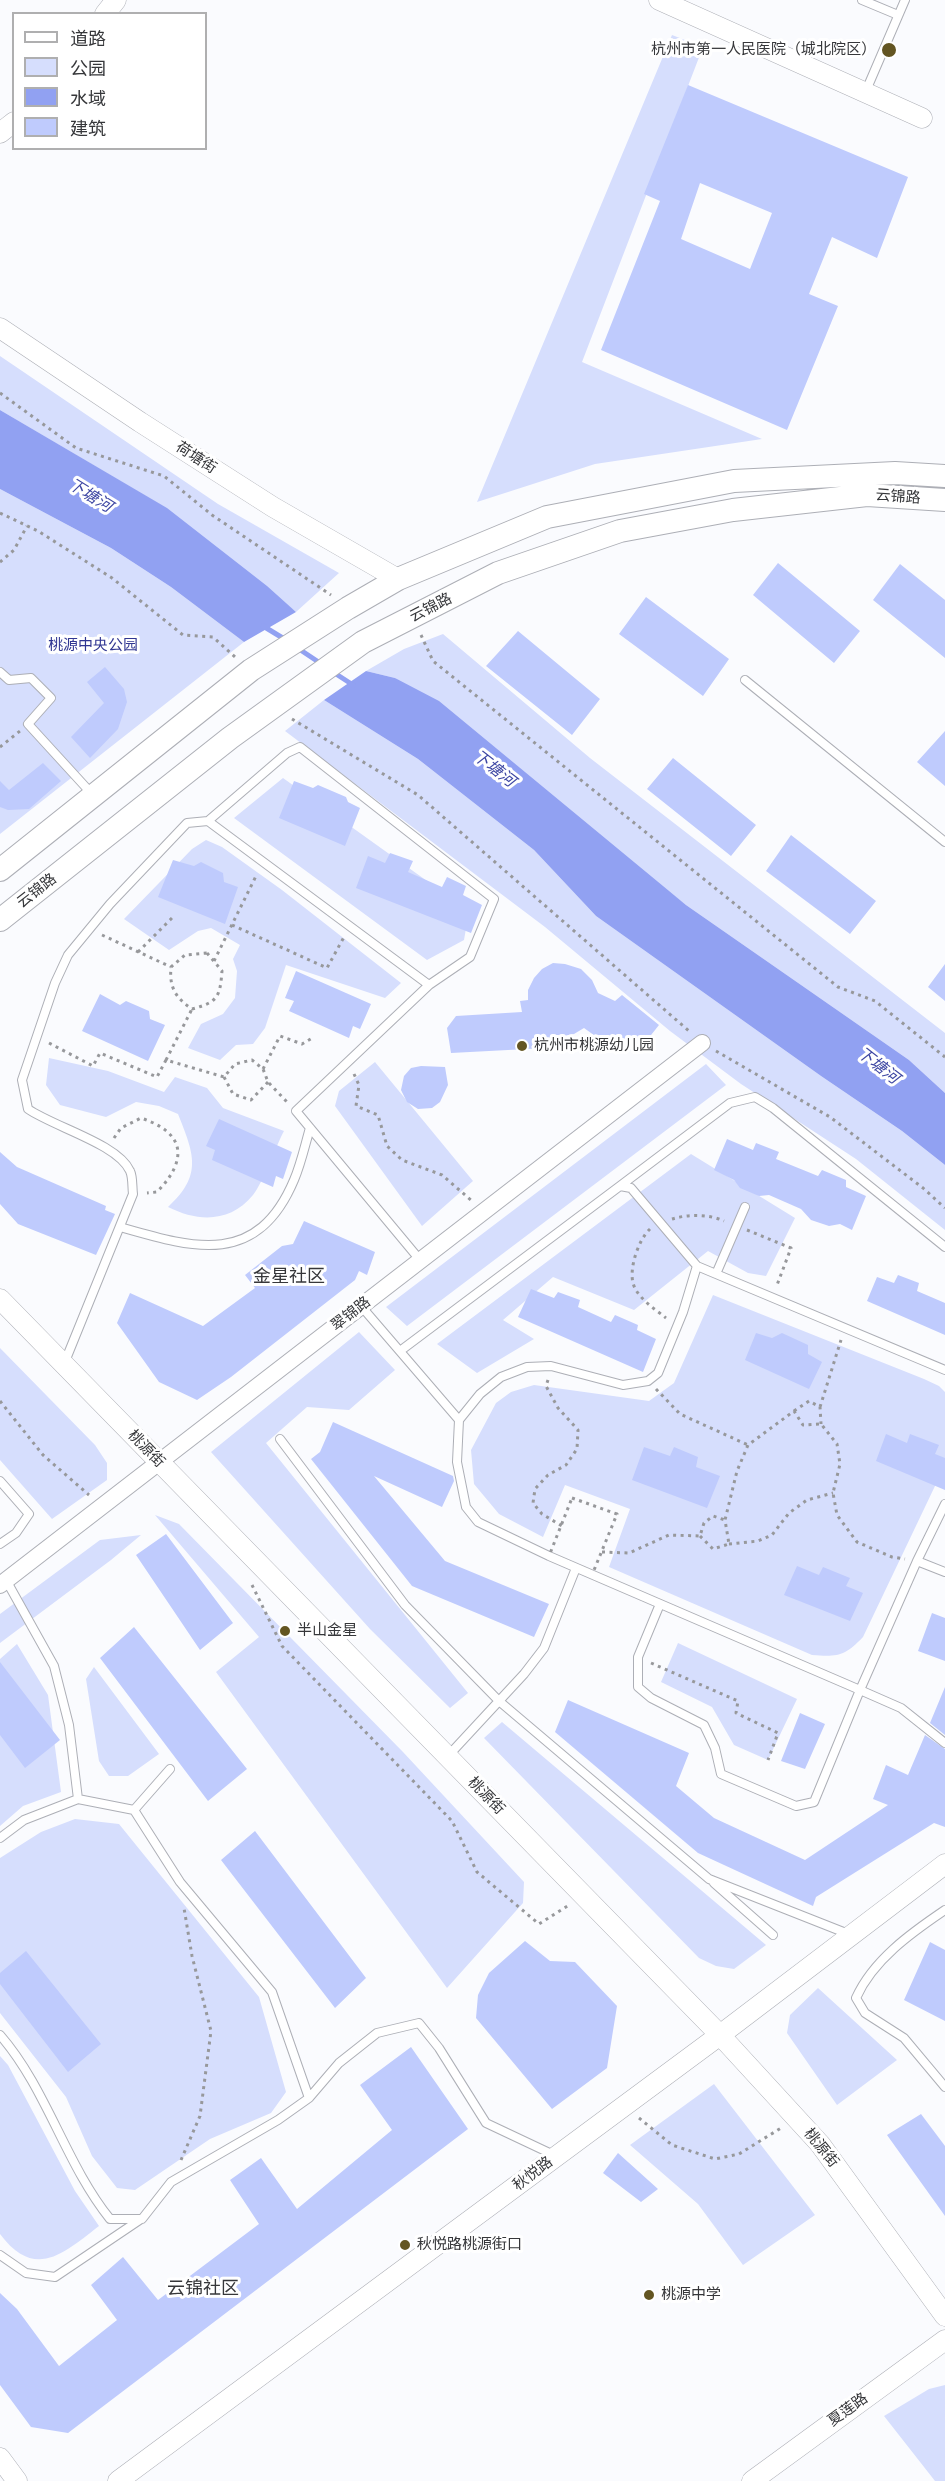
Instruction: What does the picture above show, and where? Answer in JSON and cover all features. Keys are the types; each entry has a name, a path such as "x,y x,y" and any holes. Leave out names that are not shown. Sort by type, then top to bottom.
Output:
{"main road":[{"name":"云锦路","path":"0,870 260,665 348,608 398,579 547,517 734,481 895,473 945,476"},
{"name":"云锦路","path":"0,920 303,684 363,642 498,573 620,531 733,510 867,495 945,500"}],"street":[{"path":"107,12 116,0"},
{"path":"658,0 922,118"},
{"path":"0,133 12,124"},
{"name":"荷塘街","path":"0,328 140,422 273,507 398,579"},
{"name":"翠锦路","path":"3,1582 702,1043"},
{"name":"桃源街","path":"0,1299 720,2035 820,2144 945,2316"},
{"name":"秋悦路","path":"118,2481 720,2035 945,1864"},
{"name":"夏莲路","path":"752,2481 945,2340"},
{"path":"0,2458 17,2481"}],"lane":[{"path":"862,0 898,15"},
{"path":"865,93 904,0"},
{"path":"0,672 9,680 31,678 51,698 28,724 94,796"},
{"path":"745,680 945,842"},
{"path":"64,1365 133,1194 130,1170 108,1147 44,1120 28,1109 22,1080 55,983 68,955 88,929 187,823 208,821 287,753 300,747 494,899 470,957 429,985 296,1111 420,1260"},
{"path":"208,821 429,985"},
{"path":"400,1351 730,1103 755,1097 773,1108 945,1246"},
{"path":"120,1227 173,1242 204,1247 231,1244 257,1232 280,1207 294,1180 310,1128"},
{"path":"620,1186 631,1188 697,1266 945,1370"},
{"path":"717,1274 745,1207"},
{"path":"697,1266 662,1364 658,1373 648,1381 623,1385 550,1366 527,1367 501,1377 480,1394 459,1420 457,1462 466,1507 478,1522 549,1556 901,1708 945,1743"},
{"path":"361,1306 459,1420"},
{"path":"280,1439 405,1605 499,1701 773,1935"},
{"path":"0,1481 29,1514 16,1533 0,1544"},
{"path":"660,1604 638,1657 638,1687 651,1698 704,1725 715,1748 721,1774 796,1806 814,1802 860,1690 945,1504"},
{"path":"917,1561 945,1572"},
{"path":"448,1757 544,1648 576,1568"},
{"path":"3,1582 54,1666 69,1725 78,1799"},
{"path":"134,1810 170,1769"},
{"path":"0,1838 24,1820 78,1799 134,1810 180,1882 272,1992 309,2098"},
{"path":"709,1879 851,1935"},
{"path":"945,1910 913,1932 881,1962 862,1984 856,1998 865,2013 904,2038 945,2087"},
{"path":"0,2255 26,2273 56,2277 142,2219 171,2182 278,2120 309,2098 339,2063 377,2033 419,2023 440,2048 486,2123 556,2156"},
{"path":"0,2035 19,2057 91,2195 110,2219 142,2219"}],"path":[{"path":"0,393 76,448 164,476 212,515 302,574 348,608"},
{"path":"0,513 27,526 112,578 183,635 213,637 260,665"},
{"path":"0,562 14,550 27,526"},
{"path":"413,617 433,661 838,987 875,1001 945,1057"},
{"path":"273,707 418,795 702,1043 830,1117 923,1188 945,1208"},
{"path":"0,747 28,724"},
{"path":"214,961 263,862"},
{"path":"138,952 175,915"},
{"path":"232,925 327,968 350,926"},
{"path":"88,929 171,967"},
{"path":"37,1036 93,1066 100,1053 157,1077 192,1009 211,1004 221,992 222,971 207,953 185,955 171,967 170,981 177,999 192,1009"},
{"path":"263,1069 280,1036 302,1044 314,1037"},
{"path":"166,1060 224,1077 233,1094 251,1100 268,1082"},
{"path":"224,1077 235,1064 252,1060 263,1069 268,1082 296,1111"},
{"path":"347,1062 359,1085 356,1106 378,1115 387,1146 402,1160 442,1175 466,1194 482,1213"},
{"path":"108,1147 121,1128 141,1118 162,1125 175,1142 178,1162 170,1178 157,1192 133,1194"},
{"path":"845,1327 820,1407 821,1424 837,1444 840,1464 833,1492 837,1515 857,1542 892,1557 917,1561"},
{"path":"550,1366 546,1386 558,1408 578,1430 577,1449 566,1465 548,1474 535,1489 533,1503 542,1514 562,1526"},
{"path":"648,1381 680,1414 748,1445"},
{"path":"0,1401 43,1455 102,1506"},
{"path":"729,1544 725,1520 737,1471 748,1445 809,1401 820,1407"},
{"path":"794,1411 803,1425 821,1424"},
{"path":"602,1552 629,1553 669,1535 700,1536 713,1549 729,1544 758,1541 772,1535 789,1513 807,1500 833,1492"},
{"path":"572,1498 617,1514 602,1552 592,1575 549,1556 572,1498"},
{"path":"700,1536 704,1523 713,1516 725,1520"},
{"path":"251,1582 282,1646 452,1821 477,1872 539,1924 584,1896"},
{"path":"638,1657 738,1701 736,1713 778,1733 768,1760"},
{"path":"171,2182 200,2116 211,2031 192,1956 180,1882"},
{"path":"624,2106 672,2145 715,2159 739,2154 796,2118"}],"green space":[{"path":"672,35 703,47 582,362 762,439 595,464 477,502"},
{"path":"0,356 218,504 339,573 296,612 166,508 0,410"},
{"name":"桃源中央公园","path":"0,489 111,548 171,587 244,642 0,834"},
{"path":"443,634 590,758 945,1033 945,1093 909,1060 686,905 395,678 366,671 404,649"},
{"path":"324,700 418,759 534,850 596,916 902,1131 945,1165 945,1230 856,1159 741,1084 670,1031 545,927 285,731"},
{"path":"283,778 469,911 464,940 427,960 234,818"},
{"path":"206,840 222,847 282,890 401,983 385,998 286,965 265,1028 253,1044 236,1045 220,1060 188,1048 201,1024 223,1014 235,998 237,971 233,959 240,945 211,928 198,931 169,950 124,919 192,849"},
{"path":"49,1058 108,1071 164,1092 175,1077 207,1088 223,1108 284,1131 261,1181 253,1195 244,1204 234,1211 213,1217 179,1212 168,1207 187,1185 192,1164 188,1141 178,1114 159,1106 136,1102 106,1117 60,1105 46,1085"},
{"path":"375,1062 473,1181 422,1226 335,1106 339,1091"},
{"path":"706,1064 726,1085 407,1326 386,1307"},
{"path":"691,1154 795,1218 766,1276 748,1273 708,1251 634,1310 553,1277 503,1320 534,1339 477,1373 437,1344"},
{"path":"713,1295 924,1379 939,1386 945,1392 945,1465 863,1637 846,1652 828,1656 812,1655 609,1567 630,1509 565,1485 543,1537 499,1514 474,1484 471,1450 496,1403 511,1392 534,1385 649,1401 674,1383"},
{"path":"359,1332 395,1370 349,1410 307,1407 266,1443 468,1693 450,1708 370,1629 211,1452"},
{"path":"0,1348 95,1445 107,1463 107,1480 52,1519 0,1460"},
{"path":"155,1515 179,1524 403,1752 524,1882 523,1903 447,1988 216,1672 259,1637"},
{"path":"141,1535 0,1643 0,1614 100,1540"},
{"path":"678,1643 797,1699 768,1760 734,1745 712,1707 661,1682"},
{"path":"17,1644 48,1695 61,1792 23,1806 0,1826 0,1659"},
{"path":"94,1667 159,1754 128,1776 109,1776 99,1761 86,1679"},
{"path":"502,1722 766,1945 734,1969 716,1966 699,1958 484,1738"},
{"path":"75,1819 119,1824 259,1997 286,2092 271,2113 210,2139 135,2190 117,2188 92,2156 66,2097 0,2013 0,1858 41,1832"},
{"path":"818,1988 897,2060 837,2105 787,2033 790,2015"},
{"path":"0,2056 8,2065 75,2191 99,2226 62,2253 50,2258 37,2259 25,2256 13,2248 0,2234"},
{"path":"714,2084 815,2215 743,2265 698,2204 630,2145"},
{"path":"945,2385 945,2481 935,2481 884,2416 929,2389"}],"water":[{"path":"0,410 167,508 267,586 296,612 244,642 171,587 111,548 0,489"},
{"path":"366,671 395,678 439,701 686,905 909,1060 945,1093 945,1165 902,1131 596,916 534,850 418,759 324,700"}],"building":[{"path":"688,85 908,177 877,258 832,237 809,294 838,306 787,430 601,350 660,201 644,194","holes":["700,183 772,213 750,269 681,239"]},
{"path":"778,563 860,631 834,663 753,595"},
{"path":"900,564 945,600 945,658 873,600"},
{"path":"646,597 729,659 703,696 619,634"},
{"path":"518,631 600,699 572,735 486,666"},
{"path":"105,667 124,689 127,702 118,729 90,758 71,737 104,703 87,682"},
{"path":"945,731 945,786 917,762"},
{"path":"673,758 756,825 731,856 647,789"},
{"path":"43,763 61,781 29,809 8,810 0,807 0,781 9,790"},
{"path":"294,781 313,788 318,785 346,797 348,802 360,808 345,846 279,818"},
{"path":"791,835 876,901 850,934 766,871"},
{"path":"390,853 413,861 408,872 442,887 447,877 466,886 463,895 482,905 471,933 356,888 368,856 385,863"},
{"path":"173,860 194,866 201,862 223,873 224,882 238,887 225,924 158,897"},
{"path":"553,963 581,969 592,980 598,993 615,1001 622,995 659,1025 636,1054 612,1037 605,1043 584,1028 574,1034 546,1039 546,1048 451,1053 447,1028 456,1016 522,1012 520,1001 528,1000 528,990 534,978 542,969"},
{"path":"945,964 945,1001 928,987"},
{"path":"296,971 371,1004 360,1029 353,1026 349,1038 289,1011 294,1001 285,998"},
{"path":"100,994 120,1005 126,1001 149,1011 150,1019 165,1025 148,1061 82,1031"},
{"path":"445,1067 448,1085 440,1102 432,1108 418,1109 407,1102 401,1090 404,1076 411,1068"},
{"path":"219,1119 292,1152 283,1179 276,1176 273,1187 212,1160 215,1150 206,1146"},
{"path":"727,1139 753,1150 756,1143 779,1152 776,1159 818,1176 822,1170 846,1180 846,1187 866,1196 852,1230 840,1224 829,1226 811,1220 801,1209 769,1195 759,1196 740,1188 734,1180 714,1170"},
{"path":"0,1152 17,1167 106,1206 105,1210 115,1214 96,1255 18,1224 0,1204"},
{"path":"304,1221 375,1252 367,1275 359,1271 355,1280 231,1377 197,1400 159,1382 117,1323 130,1293 203,1326 255,1288 245,1275 282,1246 293,1244"},
{"path":"898,1275 919,1283 917,1291 945,1303 945,1335 867,1301 877,1277 894,1283"},
{"path":"531,1289 554,1298 558,1292 580,1300 578,1307 611,1322 615,1315 638,1325 637,1330 656,1339 643,1372 518,1317"},
{"path":"756,1333 772,1338 782,1333 808,1345 808,1354 822,1362 809,1389 745,1360"},
{"path":"333,1422 453,1476 454,1481 442,1507 374,1476 445,1561 549,1604 534,1637 412,1586 311,1459 320,1452"},
{"path":"886,1434 907,1443 910,1434 939,1445 935,1454 945,1458 945,1490 876,1461"},
{"path":"644,1447 670,1456 674,1447 698,1457 696,1467 720,1476 707,1508 632,1480"},
{"path":"166,1534 233,1623 200,1650 136,1555"},
{"path":"797,1566 819,1575 823,1567 850,1578 846,1586 863,1593 850,1621 784,1595"},
{"path":"932,1613 945,1618 945,1661 918,1651"},
{"path":"134,1627 247,1769 208,1801 100,1658"},
{"path":"0,1662 60,1740 25,1768 0,1735"},
{"path":"945,1687 945,1735 930,1723"},
{"path":"568,1700 689,1753 676,1786 714,1818 805,1860 888,1805 873,1799 886,1765 908,1775 925,1735 945,1749 945,1827 934,1823 816,1897 813,1906 698,1853 555,1732"},
{"path":"800,1713 825,1724 805,1769 781,1761"},
{"path":"255,1831 366,1978 335,2008 221,1860"},
{"path":"525,1941 550,1961 575,1962 617,2006 607,2068 552,2109 476,2018 478,1995 489,1973"},
{"path":"930,1942 945,1950 945,2021 904,2000"},
{"path":"26,1951 101,2044 68,2072 0,1984 0,1973"},
{"path":"411,2047 468,2129 68,2433 31,2427 0,2385 0,2293 17,2309 59,2366 117,2320 91,2285 123,2257 158,2300 259,2224 230,2180 261,2158 297,2209 392,2130 360,2085"},
{"path":"921,2114 945,2146 945,2216 887,2135"},
{"path":"618,2153 658,2189 641,2202 603,2173"}],"waterway":[{"name":"下塘河","path":"263,626 286,640"},
{"name":"下塘河","path":"296,647 323,665"},
{"name":"下塘河","path":"333,672 353,685"}],"place":[{"name":"杭州市第一人民医院（城北院区）","path":"889,50"},
{"name":"杭州市桃源幼儿园","path":"522,1046"},
{"name":"半山金星","path":"285,1631"},
{"name":"秋悦路桃源街口","path":"405,2245"},
{"name":"桃源中学","path":"649,2295"}],"district":[{"name":"金星社区","path":"289,1277"},
{"name":"云锦社区","path":"203,2289"}]}
